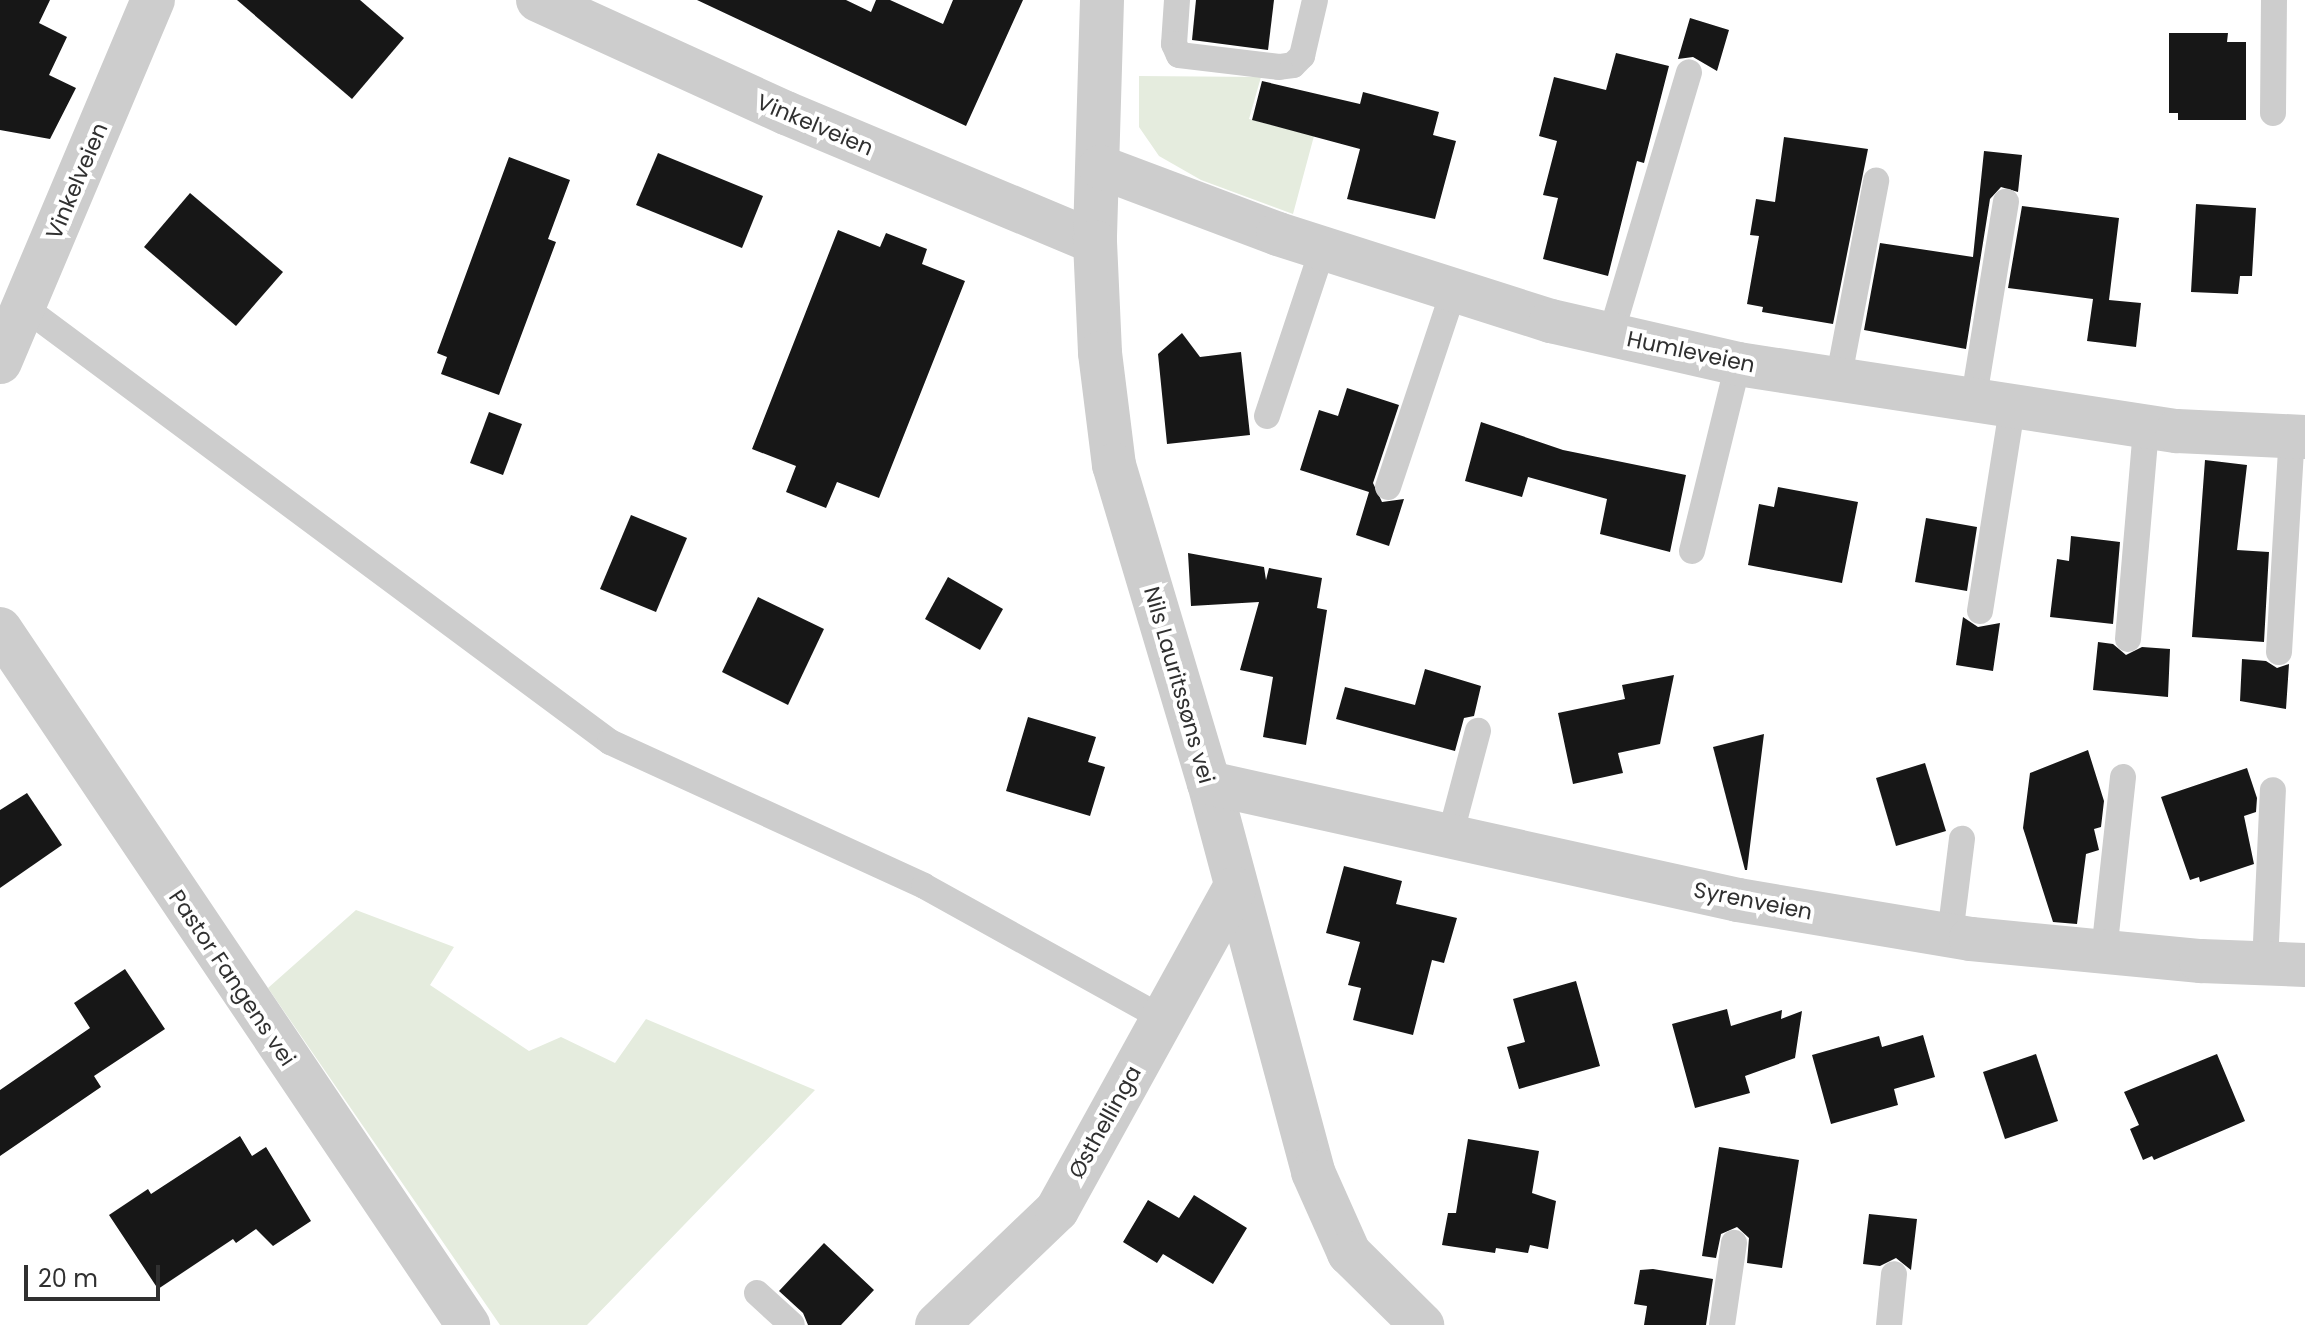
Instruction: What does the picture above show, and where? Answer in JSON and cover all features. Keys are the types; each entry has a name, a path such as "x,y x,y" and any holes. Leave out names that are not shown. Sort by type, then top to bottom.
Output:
{"street":[{"name":"Vinkelveien","path":"0,362 153,0"},
{"name":"Vinkelveien","path":"538,0 786,113 1095,242"},
{"name":"Nils Lauritssøns vei","path":"1102,0 1100,167 1095,242 1100,353 1114,465 1209,783 1234,889 1313,1172 1349,1253 1422,1325"},
{"name":"Humleveien","path":"1100,167 1323,248 1454,290 1611,334 1738,364 1993,406 2146,427 2299,436"},
{"name":"Pastor Fangens vei","path":"0,629 468,1325"},
{"name":"Syrenveien","path":"1209,783 1738,900 1950,935 2104,952 2285,964"},
{"name":"Østhellinga","path":"937,1325 1057,1210 1234,889"}],"lane":[{"path":"1177,0 1174,44 1179,55 1279,67 1293,65 1302,56 1315,0"},
{"path":"2273,113 2274,0"},
{"path":"1611,334 1689,72"},
{"path":"1838,381 1876,181"},
{"path":"1980,611 2006,202"},
{"path":"1267,416 1323,248"},
{"path":"1388,487 1454,290"},
{"path":"24,307 610,742 924,886 1162,1018"},
{"path":"1692,551 1738,364"},
{"path":"2128,639 2146,427"},
{"path":"2279,652 2299,436"},
{"path":"1450,836 1478,731"},
{"path":"2104,952 2123,777"},
{"path":"2273,790 2285,964"},
{"path":"1950,935 1962,839"},
{"path":"1722,1325 1734,1243"},
{"path":"1889,1325 1894,1274"},
{"path":"757,1293 792,1325"}],"shaded area":[{"path":"1139,76 1261,77 1249,119 1314,136 1293,214 1201,180 1159,156 1139,127"},
{"path":"356,910 454,947 430,985 529,1051 561,1037 615,1063 646,1019 815,1090 587,1325 500,1325 268,988"}],"building":[{"path":"0,0 50,0 39,23 67,37 49,75 76,88 50,139 0,130"},
{"path":"237,0 360,0 404,38 352,99"},
{"path":"697,0 846,0 871,12 876,0 890,0 943,24 953,0 1023,0 966,126"},
{"path":"1196,0 1274,0 1268,50 1192,40"},
{"path":"1690,18 1729,30 1717,71 1693,57 1678,59"},
{"path":"2169,33 2228,33 2227,42 2246,42 2246,120 2178,120 2178,113 2169,113"},
{"path":"1616,53 1669,66 1644,163 1637,161 1608,276 1543,259 1558,198 1543,195 1557,141 1539,136 1554,77 1606,90"},
{"path":"1262,81 1360,104 1363,92 1439,112 1433,135 1456,141 1435,219 1347,199 1360,149 1252,120"},
{"path":"1784,137 1868,149 1833,324 1762,312 1763,307 1747,304 1759,236 1750,235 1756,199 1775,202"},
{"path":"1984,151 2022,155 2018,192 2001,187 1990,199 1966,349 1864,330 1880,243 1973,257"},
{"path":"658,153 763,196 742,248 636,205"},
{"path":"509,157 570,180 548,239 556,242 499,395 441,374 447,357 437,353"},
{"path":"190,193 283,272 236,326 144,247"},
{"path":"2196,204 2256,208 2252,276 2240,276 2238,294 2191,292"},
{"path":"2022,206 2119,218 2109,300 2141,303 2136,347 2087,341 2093,299 2008,288"},
{"path":"838,230 880,247 886,233 927,249 922,264 965,281 879,498 837,482 826,508 786,492 796,466 752,449"},
{"path":"1182,333 1200,357 1241,352 1250,435 1167,444 1158,354"},
{"path":"1347,388 1399,405 1373,483 1382,502 1404,499 1389,546 1356,535 1369,492 1300,470 1319,410 1338,416"},
{"path":"489,412 522,424 503,475 470,463"},
{"path":"1481,422 1563,450 1686,475 1670,552 1600,534 1607,499 1528,477 1522,497 1465,481"},
{"path":"2205,460 2247,465 2237,550 2269,552 2264,642 2192,637"},
{"path":"1778,487 1858,502 1842,583 1748,565 1759,504 1774,507"},
{"path":"631,515 687,538 656,612 600,589"},
{"path":"1926,518 1977,527 1967,591 1915,582"},
{"path":"2071,536 2120,542 2113,624 2050,617 2057,559 2069,561"},
{"path":"1188,553 1264,567 1266,580 1269,568 1322,578 1317,608 1327,610 1306,745 1263,737 1273,677 1240,670 1259,602 1191,606"},
{"path":"948,577 1003,609 980,650 925,619"},
{"path":"758,597 824,629 788,705 722,672"},
{"path":"1963,617 1978,627 2000,623 1993,671 1956,665"},
{"path":"2098,642 2113,644 2126,655 2142,647 2170,649 2168,697 2093,690"},
{"path":"2242,659 2266,661 2277,668 2289,664 2286,709 2240,701"},
{"path":"1425,669 1481,686 1474,716 1464,718 1455,751 1336,719 1345,687 1415,705"},
{"path":"1674,675 1660,744 1618,753 1623,773 1573,784 1558,713 1625,699 1622,685"},
{"path":"1028,717 1096,737 1088,762 1105,767 1090,816 1006,791"},
{"path":"1764,734 1747,870 1745,870 1713,747"},
{"path":"2088,750 2104,801 2101,827 2094,829 2099,850 2086,854 2077,924 2053,922 2023,828 2030,773"},
{"path":"1925,763 1946,831 1896,846 1876,778"},
{"path":"2247,768 2257,798 2256,812 2244,816 2254,864 2200,882 2199,877 2190,880 2161,797"},
{"path":"27,793 62,845 0,888 0,810"},
{"path":"1344,866 1402,881 1396,904 1457,918 1444,963 1432,960 1413,1035 1353,1020 1361,988 1348,985 1360,942 1326,933"},
{"path":"125,969 165,1029 94,1076 101,1087 0,1156 0,1090 90,1028 74,1003"},
{"path":"1576,981 1600,1066 1519,1089 1507,1047 1525,1042 1513,999"},
{"path":"1727,1009 1731,1026 1782,1010 1781,1019 1802,1011 1795,1058 1745,1076 1750,1093 1695,1108 1672,1024"},
{"path":"1923,1035 1935,1077 1894,1089 1898,1105 1831,1124 1812,1055 1879,1036 1882,1047"},
{"path":"2036,1054 2058,1121 2005,1139 1983,1072"},
{"path":"2217,1054 2245,1121 2154,1160 2152,1156 2143,1160 2130,1129 2139,1125 2124,1092"},
{"path":"240,1136 252,1156 266,1147 311,1221 273,1246 256,1229 236,1243 233,1239 158,1289 109,1215 148,1189 151,1194"},
{"path":"1468,1139 1539,1151 1532,1193 1556,1201 1548,1249 1530,1245 1528,1253 1496,1248 1495,1253 1442,1245 1448,1213 1456,1213"},
{"path":"1719,1147 1799,1160 1782,1268 1747,1263 1749,1238 1737,1227 1721,1234 1716,1258 1702,1256"},
{"path":"1194,1195 1247,1228 1213,1284 1163,1254 1157,1263 1123,1242 1148,1200 1179,1218"},
{"path":"1869,1214 1917,1219 1911,1270 1896,1258 1880,1266 1863,1264"},
{"path":"824,1243 874,1290 841,1325 808,1325 803,1313 779,1291"},
{"path":"1653,1269 1713,1279 1706,1325 1644,1325 1647,1306 1634,1304 1640,1270"}]}
